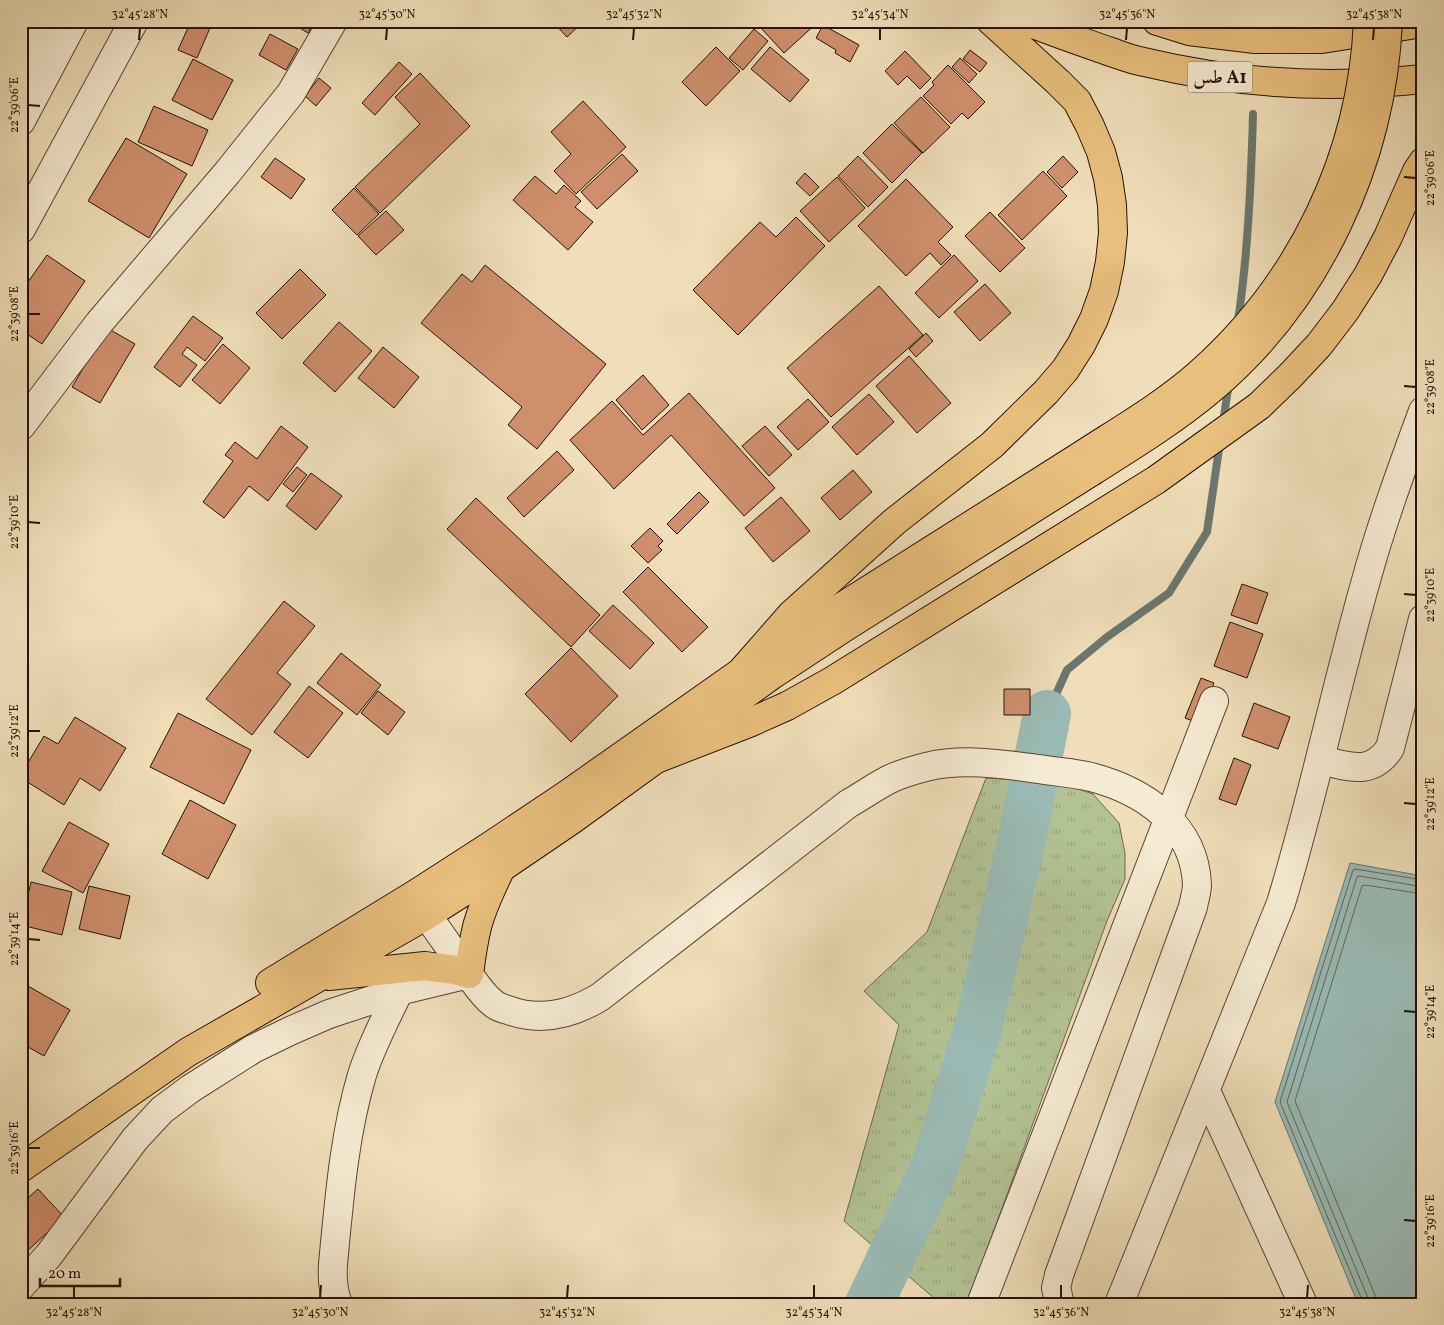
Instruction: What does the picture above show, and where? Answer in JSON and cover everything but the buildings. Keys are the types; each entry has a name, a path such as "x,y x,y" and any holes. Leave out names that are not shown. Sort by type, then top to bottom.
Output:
{"main road":[{"path":"741,672 791,614 894,522 992,445 1039,398 1065,370 1081,345 1094,319 1104,291 1113,233 1112,205 1108,178 1101,152 1077,102 1058,82 991,21"},
{"name":"طس A1","path":"1026,21 1142,62 1214,76 1285,84 1397,82 1423,79"},
{"name":"طس A1","path":"1157,21 1189,31 1255,39 1327,30 1423,23"},
{"path":"21,1168 188,1052 427,915 501,868 780,669 1086,463 1199,374 1235,339 1257,314 1283,280 1317,222 1340,167 1352,127 1362,85 1368,21"},
{"path":"21,1145 182,1035 299,966 490,846 834,610 1086,463 1177,417 1212,389 1244,359 1273,326 1299,291 1322,254 1342,214 1359,174 1372,132 1382,89 1388,21"},
{"path":"651,761 749,723 787,706 832,681 1156,480 1259,406 1319,345 1345,311 1368,275 1388,237 1417,171 1423,162"},
{"path":"318,977 426,966 470,974 477,926 487,897 501,868"}],"street":[{"path":"21,67 45,21"},
{"path":"21,121 74,21"},
{"path":"21,229 134,21"},
{"path":"21,426 98,323 227,172 291,93 333,21"},
{"path":"1119,1304 1281,903 1297,852 1365,583 1381,530 1414,463 1423,411"},
{"path":"1320,760 1358,768 1368,767 1384,757 1390,748 1423,619"},
{"path":"982,1304 1214,701"},
{"path":"427,915 480,989 495,1005 514,1012 534,1016 555,1015 570,1012 600,997 848,804 891,778 927,767 964,762 1000,764 1090,777 1122,787 1147,802 1178,829 1188,847 1195,866 1197,887 1193,907 1059,1275 1056,1288 1060,1304"},
{"path":"21,1286 49,1255 135,1139 162,1110 197,1085 253,1050 329,1014 399,991 470,974"},
{"path":"338,1304 334,1295 332,1280 333,1264 344,1165 352,1120 362,1075 399,991"},
{"path":"1206,1091 1303,1304"}],"green space":[{"path":"986,778 1057,782 1093,794 1119,823 1125,853 1125,879 1107,921 967,1304 941,1304 844,1221 899,1025 864,991 927,932"}],"water":[{"path":"1350,863 1423,876 1423,1304 1358,1304 1275,1102"}],"waterway":[{"path":"1238,321 1248,218 1253,114"},
{"path":"1223,423 1229,382"},
{"path":"1047,714 1067,670 1107,637 1169,593 1207,532 1220,442"},
{"path":"869,1304 935,1166 978,1029 1021,844 1047,714"}]}
